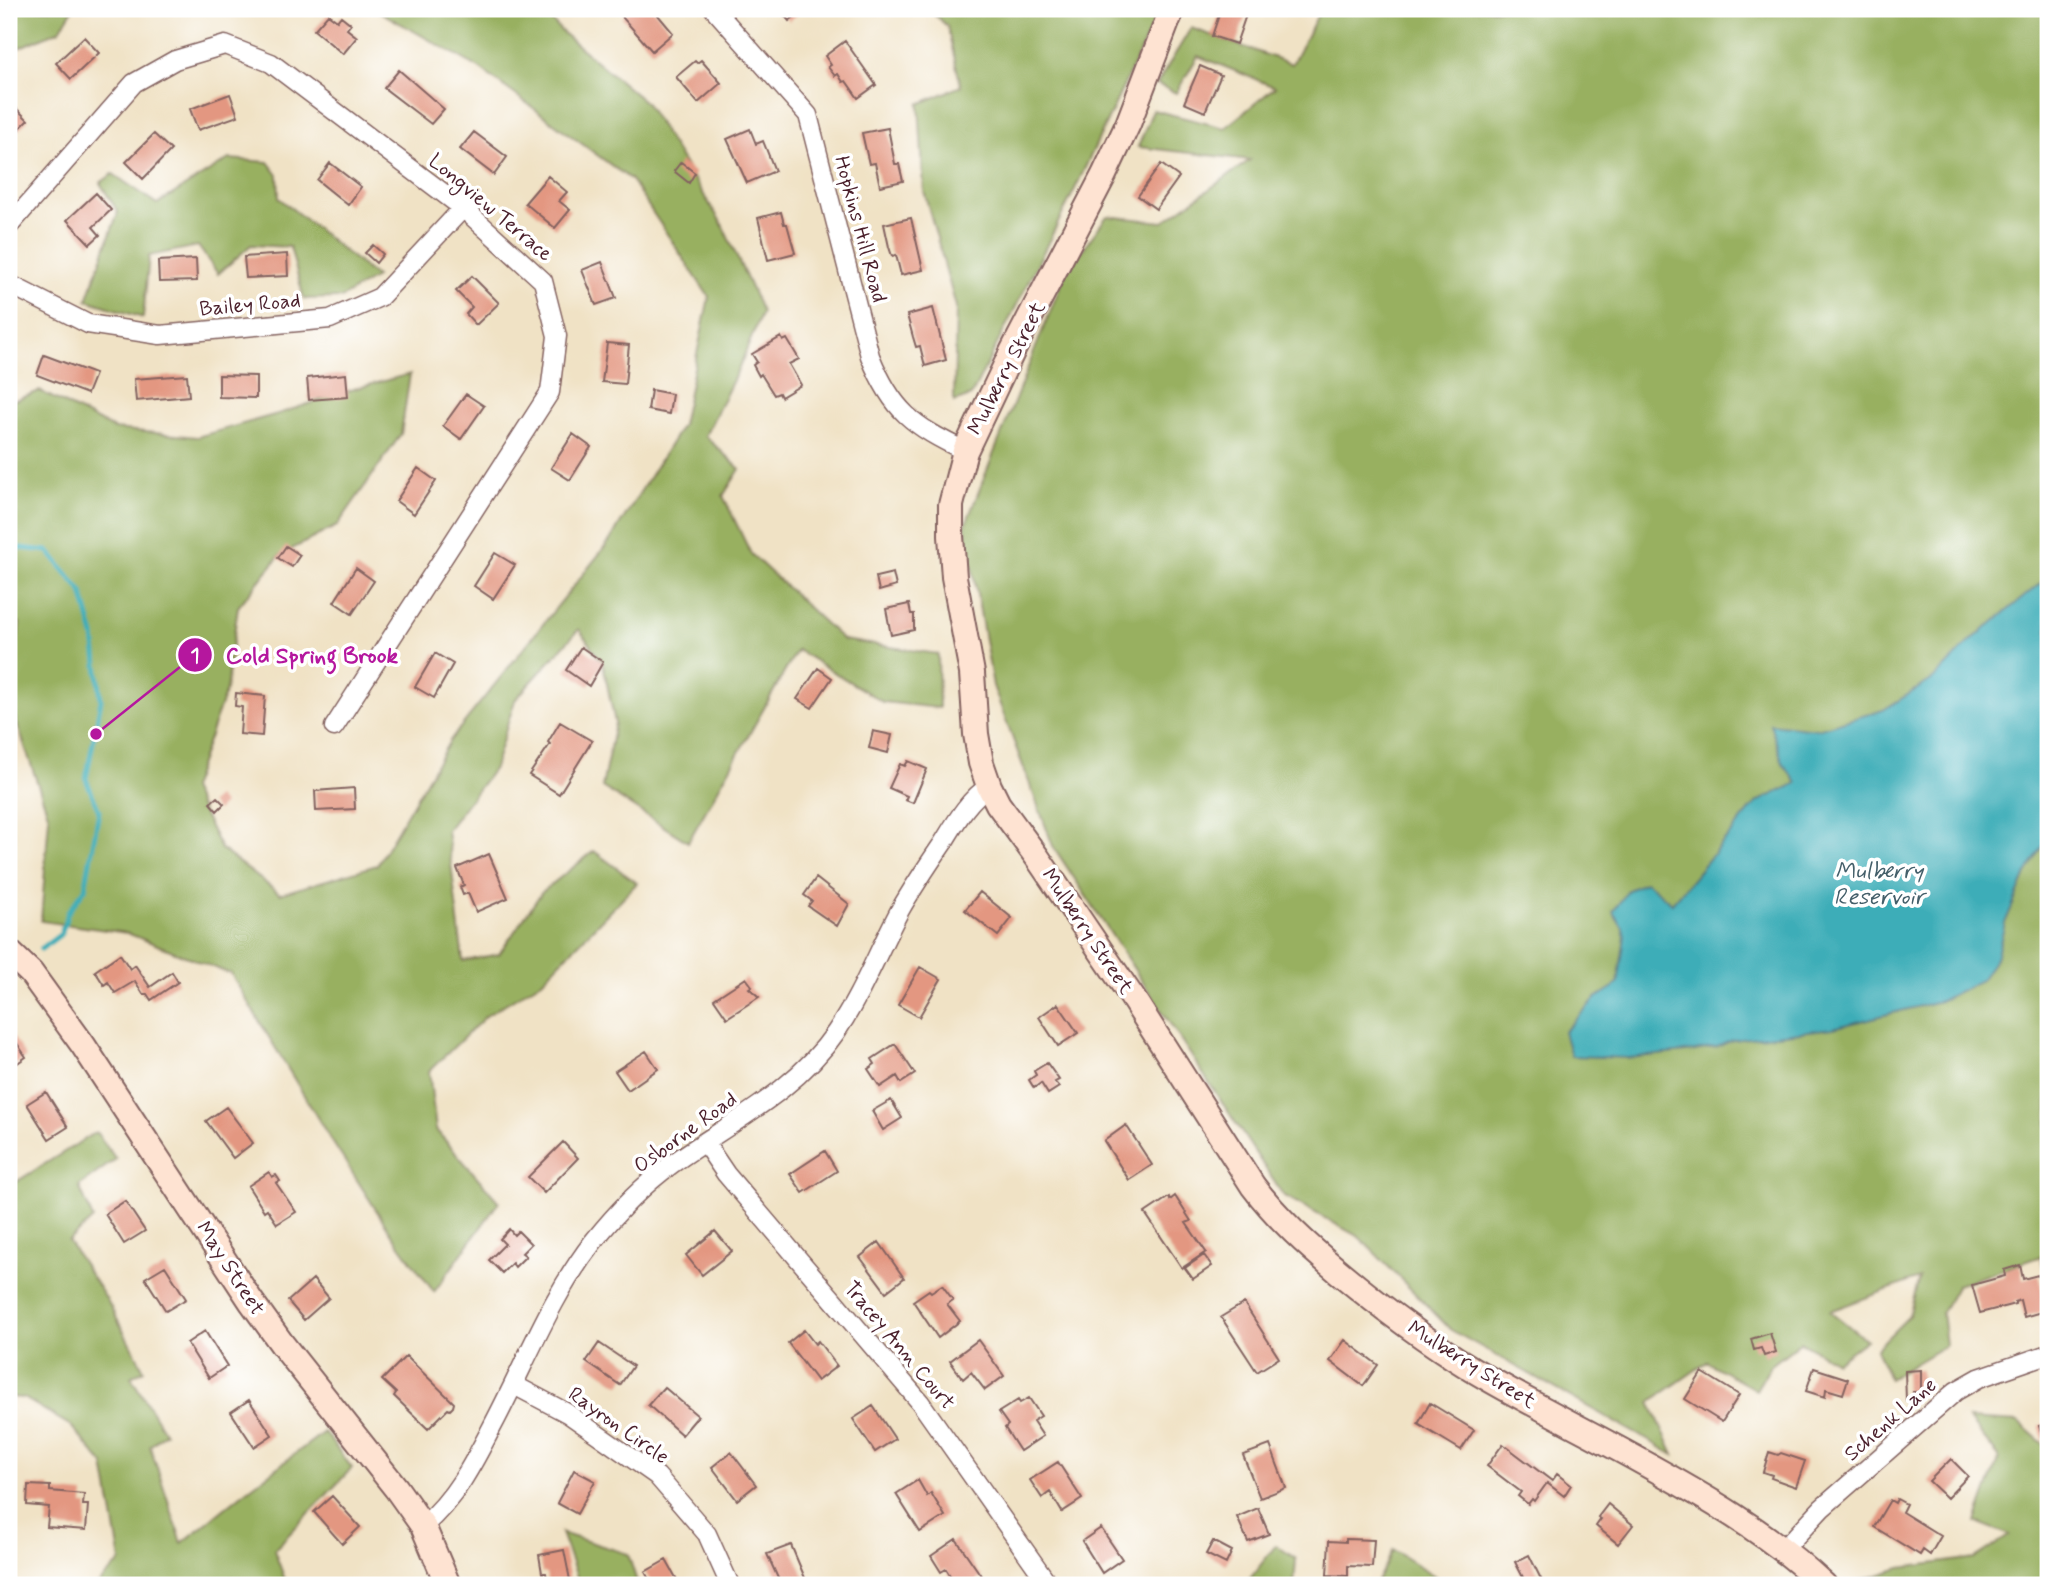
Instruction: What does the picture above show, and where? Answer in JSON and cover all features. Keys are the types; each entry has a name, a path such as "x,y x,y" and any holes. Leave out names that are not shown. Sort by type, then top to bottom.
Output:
{"street":[{"name":"Hopkins Hill Road","path":"714,9 808,115 870,356 882,384 901,411 918,426 965,450"},
{"name":"Mulberry Street","path":"1172,9 1132,114 1104,175 1013,350 965,450 951,505 954,577 972,673 976,734 989,786 998,804 1132,996 1253,1186 1272,1212 1298,1237 1388,1311 1461,1362 1712,1501 1783,1550 1824,1585"},
{"name":"Longview Terrace","path":"9,226 134,83 175,60 225,45 271,63 463,208 543,281 557,336 550,392 334,727"},
{"name":"Bailey Road","path":"9,284 88,324 160,335 330,320 380,297 463,208"},
{"name":"Osborne Road","path":"423,1526 458,1489 565,1282 593,1243 650,1182 672,1164 752,1112 821,1052 852,1005 901,910 930,863 970,802 989,786"},
{"name":"May Street","path":"9,953 31,973 77,1036 282,1344 423,1526 448,1585"},
{"name":"Tracey Ann Court","path":"705,1143 726,1174 920,1402 1049,1585"},
{"name":"Schenk Lane","path":"1783,1550 1822,1508 1956,1391 1979,1378 2048,1354"},
{"name":"Rayron Circle","path":"514,1385 567,1413 657,1476 707,1534 730,1585"}],"green space":[{"path":"9,9 73,9 60,30 9,52"},
{"path":"375,9 541,9 564,34 645,102 721,222 762,312 739,368 705,436 740,469 723,496 751,554 843,640 938,654 939,708 883,702 797,650 688,842 602,787 615,723 603,664 579,629 515,700 494,768 447,830 463,961 499,954 542,892 594,851 637,883 542,981 486,1016 429,1071 436,1130 499,1202 434,1292 393,1236 326,1132 231,974 127,933 41,921 49,817 9,700 20,623 9,620 9,402 40,391 114,429 197,437 410,374 401,434 337,526 280,555 238,607 226,690 191,789 221,849 280,894 377,865 451,739 609,542 682,425 709,297 631,180 479,68"},
{"path":"928,9 1160,9 1074,191 971,396 954,402 956,307 924,191 919,104 961,86 947,26"},
{"path":"1321,9 2048,9 2048,1285 2041,1256 1957,1285 1942,1312 1946,1345 1889,1379 1876,1349 1909,1316 1919,1278 1830,1311 1866,1340 1836,1362 1801,1342 1770,1366 1756,1390 1707,1362 1650,1402 1674,1455 1451,1330 1359,1237 1283,1195 1053,846 993,686 965,526 1065,274 1107,216 1163,222 1250,160 1138,147 1153,110 1225,128 1275,87 1198,56 1176,93 1157,84 1191,28 1292,64"},
{"path":"229,159 268,162 278,175 279,198 376,277 341,298 304,299 290,247 251,245 218,274 198,246 149,256 143,318 87,300 118,212 100,183 113,174 157,204"},
{"path":"96,1132 116,1159 79,1186 93,1219 68,1241 107,1300 144,1370 131,1377 165,1433 150,1446 182,1543 324,1432 352,1468 274,1550 287,1585 97,1585 121,1561 104,1465 71,1426 24,1398 9,1397 9,1181 11,1185"},
{"path":"1968,1419 2018,1422 2048,1448 2048,1585 1859,1585 1856,1582 1900,1568 1975,1558 2010,1535 1976,1522 1999,1457"},
{"path":"561,1533 628,1554 638,1585 580,1585"},
{"path":"1276,1545 1296,1559 1294,1585 1245,1585"},
{"path":"1393,1550 1438,1578 1431,1585 1375,1585"}],"water":[{"name":"Mulberry Reservoir","path":"2048,577 2048,838 2026,874 2005,923 1996,958 1981,980 1940,1001 1833,1028 1733,1040 1717,1047 1695,1051 1629,1058 1571,1056 1564,1032 1596,998 1618,984 1625,936 1613,912 1628,890 1646,882 1672,903 1757,802 1797,783 1783,763 1770,724 1817,729 1883,710 1933,679 1974,638"}],"building":[{"path":"632,9 653,9 673,33 652,51 622,17"},
{"path":"779,9 804,9 789,21"},
{"path":"1221,9 1248,9 1236,44 1212,36"},
{"path":"328,14 337,21 341,16 351,24 347,29 357,37 343,54 314,30"},
{"path":"84,37 99,53 71,79 56,63"},
{"path":"845,41 876,85 858,98 846,81 843,82 838,74 835,76 828,67 831,65 825,56"},
{"path":"701,60 721,83 698,103 676,77 695,61 697,63"},
{"path":"1200,66 1221,75 1205,112 1184,103"},
{"path":"399,70 444,109 431,124 384,88"},
{"path":"230,94 238,116 198,130 190,109"},
{"path":"12,104 28,120 13,135 16,137 9,144 9,107"},
{"path":"888,128 895,164 899,164 903,181 880,186 875,163 869,164 862,133"},
{"path":"750,129 756,144 763,141 775,171 747,183 727,139"},
{"path":"474,132 507,157 494,175 460,149"},
{"path":"154,134 171,150 143,179 126,162"},
{"path":"681,162 695,173 689,183 674,171"},
{"path":"330,163 361,187 348,205 317,180"},
{"path":"1161,164 1179,177 1156,209 1138,196"},
{"path":"548,176 567,192 559,201 570,210 555,228 525,203"},
{"path":"96,193 111,210 93,227 100,235 90,244 67,220"},
{"path":"781,212 795,253 768,260 758,218"},
{"path":"911,218 923,270 901,275 896,255 892,256 889,247 884,224"},
{"path":"373,245 383,254 376,263 365,253"},
{"path":"287,254 288,276 246,278 244,257"},
{"path":"196,259 197,281 159,282 158,261"},
{"path":"602,262 616,298 596,305 582,270"},
{"path":"472,276 499,303 476,325 466,314 472,307 456,291"},
{"path":"933,308 946,360 925,366 920,346 916,347 907,315"},
{"path":"781,337 783,341 787,339 799,359 789,364 801,385 781,397 779,393 774,395 761,374 759,376 753,365 757,362 752,354"},
{"path":"607,343 629,345 625,384 602,382"},
{"path":"44,355 95,374 87,394 37,375"},
{"path":"346,374 348,397 309,400 307,378"},
{"path":"187,375 189,396 136,401 134,379"},
{"path":"219,375 256,376 256,398 219,397"},
{"path":"651,390 672,394 669,414 648,410"},
{"path":"466,394 484,406 461,439 443,426"},
{"path":"573,434 591,447 570,480 551,468"},
{"path":"418,468 436,481 414,514 396,501"},
{"path":"286,546 300,555 292,567 278,558"},
{"path":"495,553 515,565 493,599 474,586"},
{"path":"356,568 374,581 352,614 334,602"},
{"path":"893,573 896,586 879,591 876,577"},
{"path":"909,604 911,614 914,614 914,630 891,635 886,609"},
{"path":"581,647 603,662 589,686 566,670"},
{"path":"435,653 453,664 434,698 415,687"},
{"path":"818,668 832,678 812,708 797,699"},
{"path":"236,693 265,696 262,736 240,734 242,707 235,706"},
{"path":"560,722 592,741 559,794 529,775 550,744 548,742"},
{"path":"873,731 892,735 888,753 869,748"},
{"path":"908,761 927,769 913,803 905,800 907,796 889,788 900,764 905,766"},
{"path":"354,788 355,809 316,811 315,791"},
{"path":"217,797 224,804 217,811 210,803"},
{"path":"489,854 508,898 476,912 468,893 463,895 460,887 464,885 457,868"},
{"path":"816,878 849,904 837,926 808,906 812,901 804,895"},
{"path":"980,892 1012,918 998,936 965,910"},
{"path":"120,954 130,969 135,965 150,987 172,972 178,982 151,1000 147,994 143,994 135,981 115,993 108,982 104,985 95,971"},
{"path":"920,967 941,979 919,1017 898,1005"},
{"path":"746,978 752,986 749,988 759,997 727,1018 714,999"},
{"path":"1058,1004 1078,1033 1058,1046 1039,1017"},
{"path":"9,1031 26,1057 9,1069"},
{"path":"895,1044 915,1074 901,1083 897,1076 880,1087 868,1069 875,1064 872,1059"},
{"path":"646,1051 658,1069 628,1090 615,1071"},
{"path":"1047,1063 1059,1080 1055,1082 1059,1087 1048,1094 1041,1083 1034,1088 1029,1080 1036,1075 1034,1071"},
{"path":"46,1092 68,1127 49,1139 27,1104"},
{"path":"891,1100 902,1118 883,1130 872,1111"},
{"path":"226,1107 253,1143 233,1158 206,1121"},
{"path":"1126,1125 1152,1165 1129,1180 1104,1141"},
{"path":"563,1142 578,1158 544,1193 528,1177"},
{"path":"825,1151 837,1171 803,1193 790,1174"},
{"path":"269,1172 272,1177 276,1175 280,1181 276,1183 296,1212 277,1224 267,1209 264,1211 248,1186"},
{"path":"1175,1196 1191,1221 1186,1223 1206,1252 1182,1268 1145,1213"},
{"path":"125,1201 145,1231 124,1244 105,1214"},
{"path":"509,1229 514,1235 518,1231 531,1244 522,1253 526,1256 515,1267 512,1263 502,1273 489,1260 505,1244 500,1239"},
{"path":"715,1231 732,1251 702,1275 686,1255"},
{"path":"879,1242 904,1278 886,1292 860,1257"},
{"path":"1204,1255 1212,1266 1193,1279 1185,1268"},
{"path":"2020,1265 2023,1279 2038,1275 2048,1310 2024,1317 2020,1300 2015,1304 1980,1313 1972,1285 2005,1276 2004,1270"},
{"path":"165,1266 186,1299 166,1311 145,1278"},
{"path":"313,1279 329,1298 304,1320 288,1301"},
{"path":"942,1285 953,1300 947,1304 960,1321 938,1338 913,1301"},
{"path":"1244,1303 1279,1358 1257,1372 1221,1317"},
{"path":"804,1330 815,1344 818,1341 837,1366 817,1381 788,1343"},
{"path":"205,1331 227,1366 209,1378 187,1343"},
{"path":"1770,1333 1776,1352 1764,1356 1761,1348 1754,1350 1751,1339"},
{"path":"978,1340 1004,1376 985,1390 971,1372 963,1379 950,1361"},
{"path":"1345,1340 1378,1365 1363,1386 1330,1361"},
{"path":"599,1343 633,1366 620,1385 586,1362"},
{"path":"406,1356 454,1403 450,1410 428,1429 394,1396 396,1393 382,1380"},
{"path":"1814,1368 1848,1379 1843,1394 1826,1389 1825,1397 1806,1391"},
{"path":"1921,1370 1921,1392 1913,1392 1913,1400 1906,1400 1905,1371"},
{"path":"1702,1372 1739,1395 1722,1422 1685,1399"},
{"path":"664,1387 698,1416 682,1435 648,1405"},
{"path":"1029,1398 1041,1416 1033,1421 1043,1436 1020,1451 1005,1428 1008,1425 999,1412 1018,1400 1020,1403"},
{"path":"249,1400 272,1435 254,1447 231,1412"},
{"path":"1430,1403 1474,1430 1461,1450 1418,1424"},
{"path":"873,1406 895,1439 875,1452 853,1419"},
{"path":"2048,1423 2048,1445 2046,1446 2039,1426"},
{"path":"1503,1444 1552,1481 1557,1474 1571,1485 1564,1496 1547,1483 1534,1501 1532,1499 1528,1504 1518,1496 1521,1492 1487,1466"},
{"path":"1270,1445 1286,1488 1260,1498 1243,1455"},
{"path":"731,1452 756,1485 737,1500 712,1467"},
{"path":"1769,1452 1805,1461 1796,1487 1771,1478 1772,1475 1763,1472"},
{"path":"1951,1459 1968,1476 1947,1498 1929,1481"},
{"path":"1058,1462 1082,1499 1062,1512 1050,1492 1042,1498 1030,1480"},
{"path":"574,1470 595,1481 577,1514 557,1503"},
{"path":"918,1480 927,1496 931,1493 945,1516 920,1532 896,1494"},
{"path":"28,1485 50,1486 50,1491 84,1494 83,1505 88,1505 86,1530 47,1527 49,1507 27,1505"},
{"path":"332,1496 360,1527 342,1544 314,1512"},
{"path":"1897,1499 1906,1504 1902,1512 1941,1536 1930,1555 1923,1550 1920,1555 1874,1527 1890,1500 1895,1503"},
{"path":"1608,1504 1633,1525 1618,1544 1596,1526 1601,1519 1598,1517"},
{"path":"1258,1508 1269,1534 1248,1542 1237,1517"},
{"path":"1101,1528 1122,1559 1102,1573 1082,1541"},
{"path":"956,1539 982,1577 970,1585 956,1585 946,1569 941,1572 931,1556"},
{"path":"1346,1539 1374,1540 1372,1567 1348,1566 1348,1576 1327,1575 1329,1541 1346,1542"},
{"path":"1213,1541 1232,1551 1226,1564 1206,1554"},
{"path":"791,1545 808,1585 781,1585 767,1554"},
{"path":"564,1550 571,1585 548,1585 546,1573 542,1573 539,1555"},
{"path":"1529,1555 1544,1585 1527,1585 1515,1562"},
{"path":"666,1560 680,1585 652,1585 645,1572"}],"waterway":[{"path":"9,553 20,548 48,551 82,592 94,636 101,700 86,779 99,811 85,889 68,912 61,934 41,949"}],"place":[{"name":"Cold Spring Brook","path":"96,734"}]}
